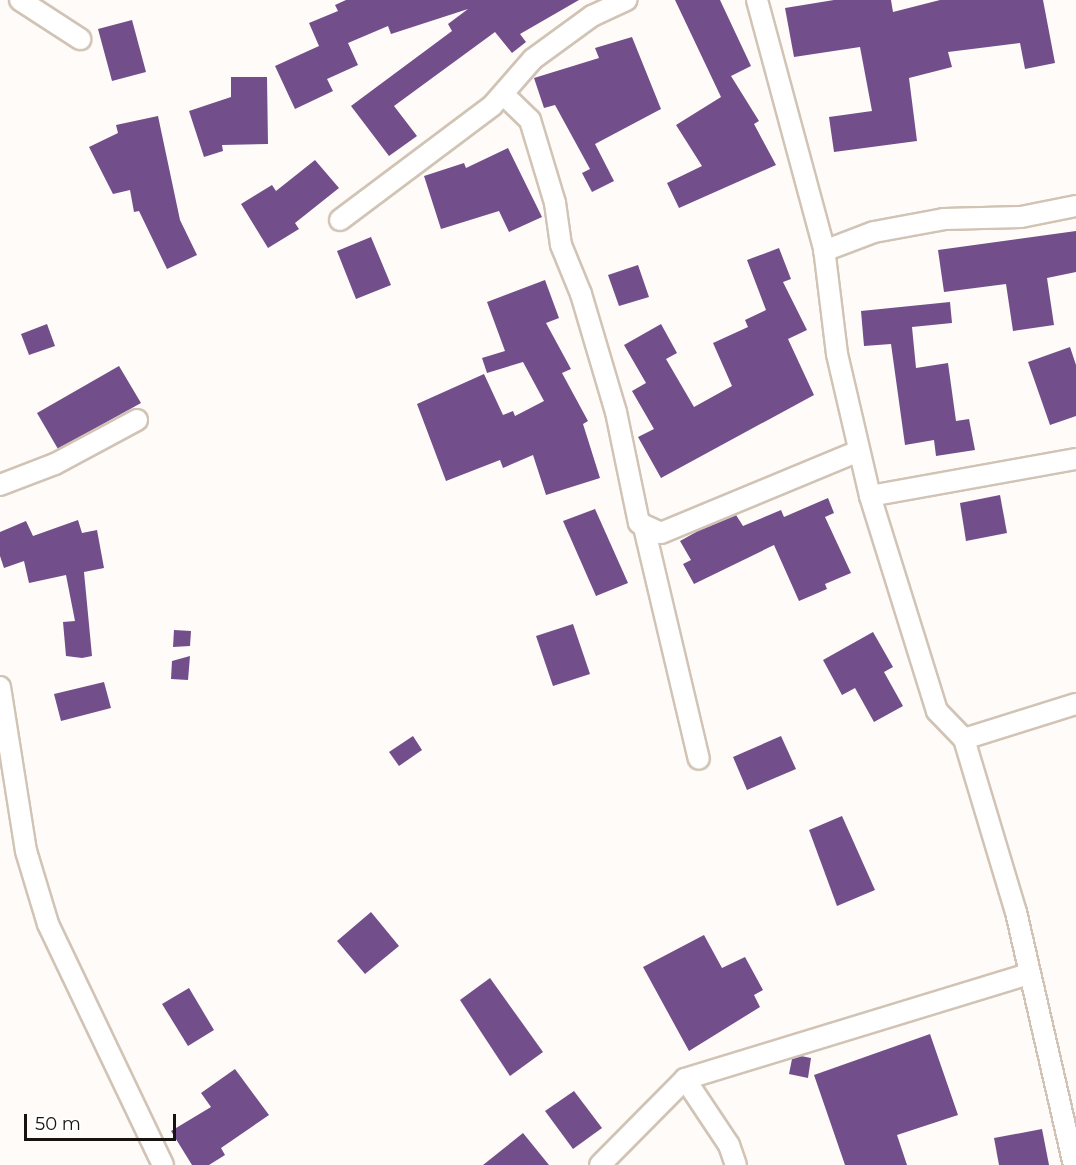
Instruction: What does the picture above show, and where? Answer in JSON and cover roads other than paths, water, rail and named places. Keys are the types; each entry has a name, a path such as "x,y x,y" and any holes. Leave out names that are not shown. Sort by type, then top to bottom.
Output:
{"street":[{"path":"20,0 80,39"},
{"path":"340,220 503,94 533,59 592,16 626,0"},
{"path":"757,0 824,251 837,354 870,496 937,711 964,739 1029,974 1074,1165"},
{"path":"503,94 530,120 644,527 699,759"},
{"path":"824,251 874,232 944,219 1021,217 1076,206"},
{"path":"0,485 55,464 137,420"},
{"path":"644,527 661,533 859,451"},
{"path":"870,496 1076,459"},
{"path":"0,687 26,851 48,924 163,1165"},
{"path":"964,739 1076,704"},
{"path":"600,1165 685,1079 1029,974"},
{"path":"685,1079 729,1145 736,1165"}]}
